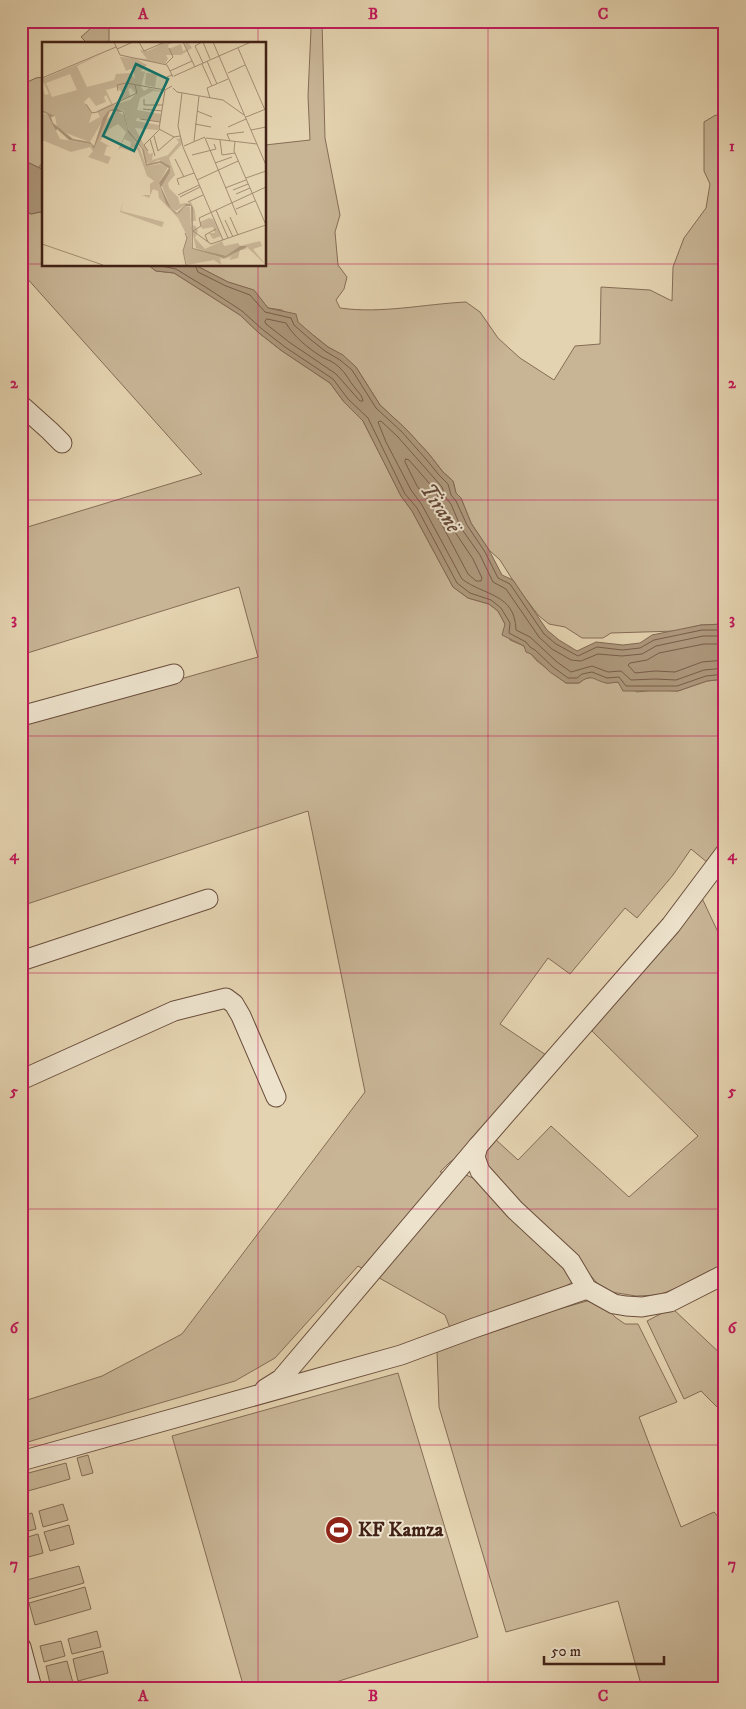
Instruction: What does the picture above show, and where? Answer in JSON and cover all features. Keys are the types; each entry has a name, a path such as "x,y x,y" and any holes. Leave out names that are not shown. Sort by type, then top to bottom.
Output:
{"street":[{"path":"21,405 50,430 62,444"},
{"path":"21,716 174,674"},
{"path":"246,1399 270,1387 281,1378 478,1146 671,925 725,853"},
{"path":"21,961 208,899"},
{"path":"21,1080 174,1011 226,998 234,1004 241,1016 276,1096"},
{"path":"478,1146 475,1157 480,1171 515,1210 571,1262 588,1289 614,1304 642,1306 670,1302 725,1274"},
{"path":"21,1461 401,1355 588,1289"},
{"path":"317,1335 311,1348 310,1361 314,1367 321,1371 336,1374"},
{"path":"21,1647 32,1688"}],"shaded area":[{"path":"99,21 109,21 109,42 86,42 81,37"},
{"path":"309,21 322,21 325,138 340,215 335,232 338,265 347,277 344,289 336,300 340,308 372,310 466,302 480,312 498,338 520,358 554,380 575,346 600,344 601,287 650,290 672,301 673,267 684,238 706,208 710,184 704,171 704,122 725,112 725,624 701,625 676,631 611,633 603,638 582,638 565,627 549,624 539,616 519,590 500,560 489,550 471,523 461,498 456,493 453,481 406,429 380,405 356,367 282,310 268,308 253,290 228,282 197,266 266,266 266,145 310,140 308,96 311,29"},
{"path":"725,47 725,111 719,89 719,75 720,52"},
{"path":"42,77 42,165 40,165 40,169 21,159 21,85"},
{"path":"21,208 31,214 42,213 42,266 149,266 156,271 174,273 240,315 282,351 330,383 344,402 363,421 401,496 412,511 453,587 468,598 489,604 498,611 510,640 524,646 537,661 566,683 579,683 584,679 592,677 607,683 618,682 637,692 654,690 678,691 707,681 725,679 725,842 708,863 691,849 673,875 637,918 625,908 570,974 548,958 500,1024 549,1057 462,1154 440,1172 464,1174 486,1184 569,1271 572,1282 557,1293 450,1328 445,1315 358,1266 275,1358 235,1381 21,1444 21,1402 102,1376 182,1334 365,1092 308,811 21,906 21,724 258,657 239,587 21,655 21,529 202,474 25,276 21,279"},
{"path":"701,896 725,947 725,1268 659,1295 636,1296 611,1292 597,1283 560,1239 519,1202 486,1164 481,1155 494,1138 518,1160 551,1126 629,1197 698,1136 590,1029"},
{"path":"587,1301 604,1305 615,1317 625,1324 638,1324 677,1402 639,1417 681,1527 714,1512 725,1525 725,1688 642,1688 618,1601 506,1632 439,1407 437,1351 552,1311"},
{"path":"672,1308 725,1358 725,1415 701,1391 684,1399 647,1321"},
{"name":"KF Kamza","path":"398,1373 478,1637 317,1688 244,1688 172,1436"},
{"path":"88,1455 93,1473 82,1476 77,1458"},
{"path":"66,1463 70,1479 21,1493 21,1475"},
{"path":"63,1504 68,1520 43,1527 39,1511"},
{"path":"32,1513 36,1529 21,1533 21,1516"},
{"path":"69,1525 74,1544 50,1551 44,1532"},
{"path":"38,1534 43,1553 21,1559 21,1539"},
{"path":"79,1566 84,1583 28,1599 23,1581"},
{"path":"85,1587 91,1609 35,1625 29,1603"},
{"path":"97,1631 101,1647 72,1654 68,1639"},
{"path":"61,1641 65,1656 44,1662 40,1646"},
{"path":"103,1651 108,1673 78,1681 73,1659"},
{"path":"67,1661 73,1683 51,1688 46,1666"}],"water":[{"path":"21,159 42,169 42,213 31,214 21,208 21,186 27,187 27,183 21,178"},
{"name":"Tiranë","path":"149,266 197,266 228,282 254,290 268,308 296,314 298,322 328,347 343,355 356,367 380,405 406,429 453,481 456,493 461,498 471,523 489,550 502,575 513,580 547,630 559,640 577,651 596,642 623,645 640,643 652,635 701,625 725,624 725,679 707,681 678,691 623,691 618,682 607,683 587,678 579,683 566,683 550,672 531,654 526,652 524,646 502,635 505,624 498,611 489,604 468,598 453,587 412,511 401,496 363,421 344,402 330,383 282,351 240,315 174,273 156,271"}],"place":[{"name":"KF Kamza","path":"339,1530"}]}
